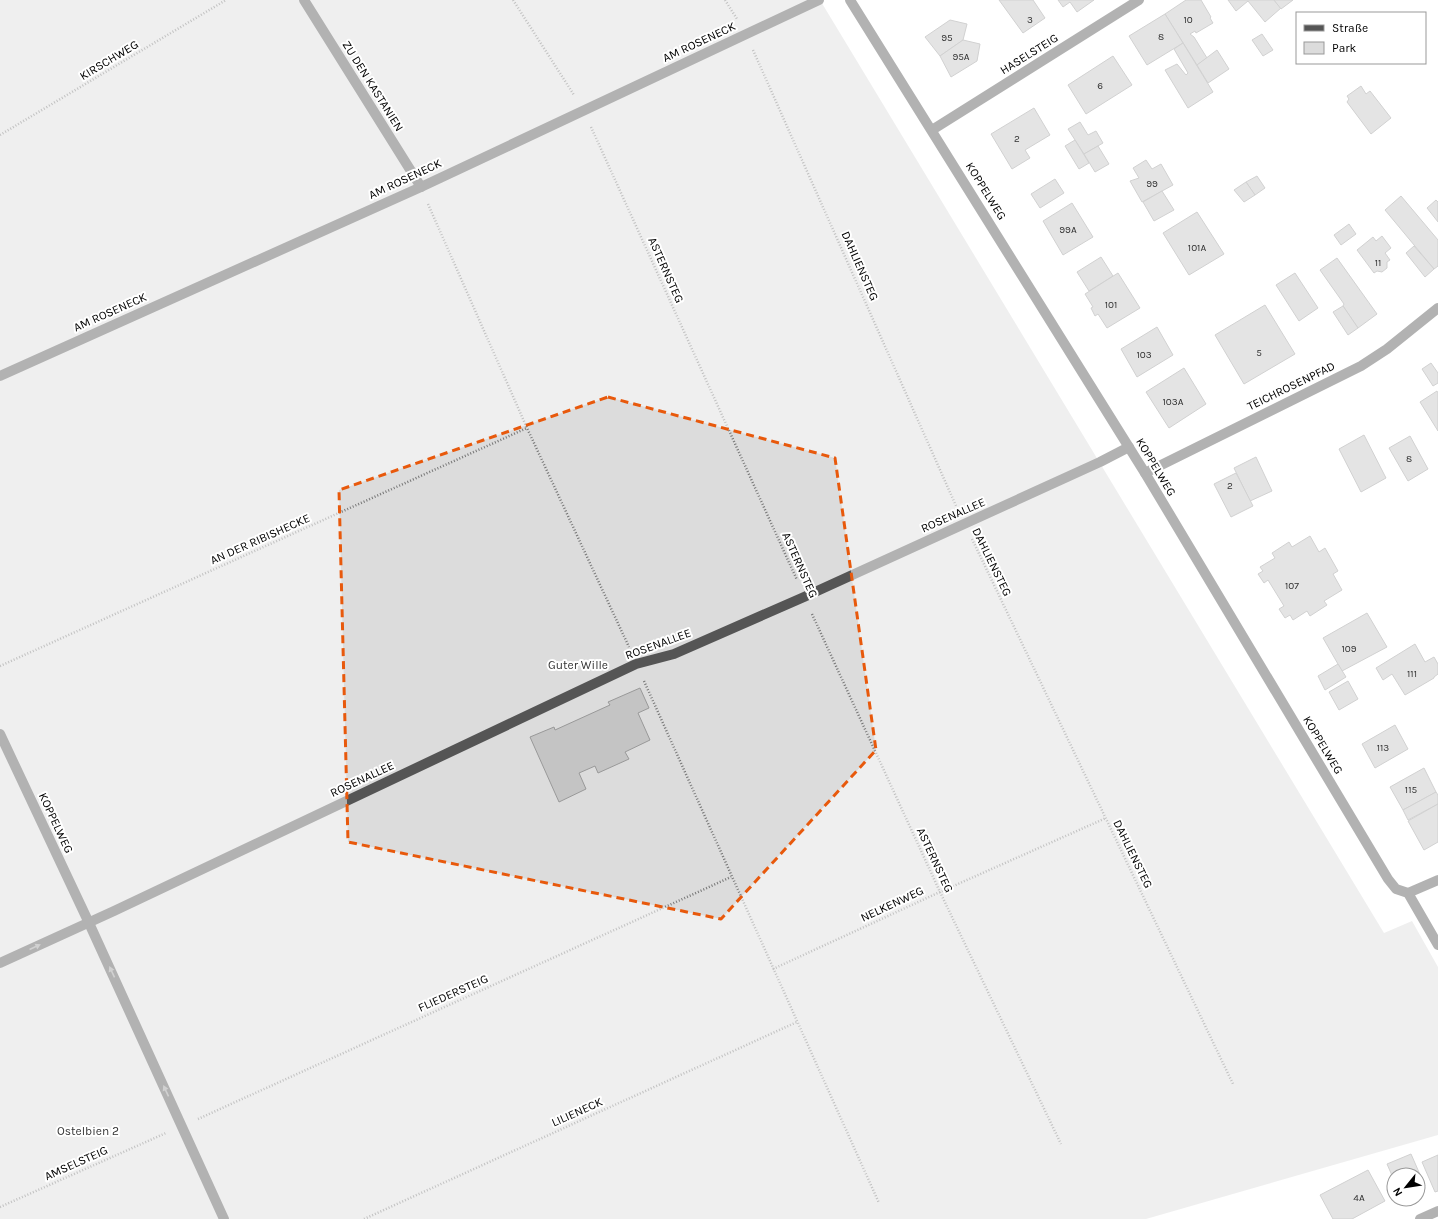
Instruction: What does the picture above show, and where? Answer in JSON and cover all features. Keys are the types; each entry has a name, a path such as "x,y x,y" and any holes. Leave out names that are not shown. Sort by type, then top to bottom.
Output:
{"street":[{"name":"ZU DEN KASTANIEN","path":"304,0 421,187"},
{"name":"AM ROSENECK","path":"0,376 421,187 819,0"},
{"name":"KOPPELWEG","path":"850,0 1145,473 1388,879 1396,889 1408,894 1438,945"},
{"name":"HASELSTEIG","path":"932,130 1139,0"},
{"name":"TEICHROSENPFAD","path":"1145,473 1361,366 1387,350 1438,308"},
{"name":"ROSENALLEE","path":"0,963 636,664 674,654 804,597 1100,462 1129,447"},
{"name":"KOPPELWEG","path":"0,734 89,922 224,1219"},
{"path":"1408,894 1438,880"},
{"path":"1420,1219 1438,1211"}],"path":[{"name":"KIRSCHWEG","path":"0,135 226,0"},
{"name":"ASTERNSTEG","path":"513,0 584,110 804,597 940,892 1061,1144"},
{"name":"DAHLIENSTEG","path":"725,0 746,34 965,524 1233,1084"},
{"path":"421,187 527,428 636,664 879,1203"},
{"name":"AN DER RIBISHECKE","path":"0,666 527,428"},
{"name":"NELKENWEG","path":"773,969 1106,818"},
{"name":"FLIEDERSTEIG","path":"182,1126 732,877"},
{"name":"LILIENECK","path":"364,1219 797,1022"},
{"name":"AMSELSTEIG","path":"0,1207 182,1126"}],"highlighted area":[{"path":"608,397 835,458 876,750 721,919 348,842 339,490"}],"green space":[{"name":"Guter Wille","path":"0,0 820,0 1384,933 1412,921 1438,967 1438,1135 1146,1219 0,1219"}],"building":[{"path":"999,0 1033,0 1045,18 1023,33"},
{"path":"1058,0 1094,0 1077,12 1070,2 1063,7"},
{"path":"1186,0 1201,0 1213,23 1196,33 1195,31 1190,34 1194,37 1207,58 1197,65 1165,14"},
{"path":"1228,0 1274,0 1281,8 1265,22 1248,1 1236,11"},
{"path":"1274,0 1293,0 1281,9"},
{"path":"1165,14 1183,43 1147,65 1129,36"},
{"path":"950,20 967,24 963,40 940,56 925,37"},
{"path":"1262,34 1273,50 1263,56 1252,40"},
{"path":"963,40 980,44 977,61 951,77 940,56"},
{"path":"1183,43 1213,92 1188,108 1165,70 1177,64 1186,75 1188,73 1174,49"},
{"path":"1217,50 1229,69 1208,83 1197,65"},
{"path":"1113,56 1132,85 1086,114 1068,85"},
{"path":"1361,86 1366,94 1370,91 1391,118 1371,134 1347,102 1349,99 1347,96"},
{"path":"1034,108 1050,135 1025,150 1030,158 1012,169 991,134"},
{"path":"1080,122 1088,135 1096,131 1103,143 1084,154 1068,129"},
{"path":"1075,140 1089,163 1079,169 1065,146"},
{"path":"1098,146 1109,164 1095,172 1084,154"},
{"path":"1146,160 1152,169 1161,164 1173,185 1142,202 1130,181 1139,178 1133,168"},
{"path":"1257,176 1265,188 1255,195 1246,182"},
{"path":"1055,179 1064,193 1040,208 1031,194"},
{"path":"1246,182 1255,195 1244,202 1234,190"},
{"path":"1162,191 1174,210 1154,221 1143,202"},
{"path":"1401,196 1438,240 1438,266 1434,269 1385,210"},
{"path":"1436,200 1438,202 1438,222 1427,208"},
{"path":"1072,203 1093,237 1063,255 1043,221"},
{"path":"1197,212 1224,254 1189,275 1163,233"},
{"path":"1349,224 1356,234 1341,245 1334,235"},
{"path":"1382,236 1391,248 1385,253 1390,260 1387,262 1387,268 1382,272 1377,271 1374,273 1357,250 1373,237 1376,241"},
{"path":"1414,246 1434,269 1425,277 1406,253"},
{"path":"1101,257 1113,276 1089,291 1077,272"},
{"path":"1337,258 1377,314 1358,328 1343,306 1344,304 1320,270"},
{"path":"1118,273 1140,308 1107,328 1098,314 1095,316 1091,308 1093,307 1085,294"},
{"path":"1295,273 1318,308 1299,321 1276,285"},
{"path":"1265,305 1295,354 1244,384 1215,335"},
{"path":"1343,306 1358,328 1348,335 1333,312"},
{"path":"1157,327 1173,355 1137,377 1121,349"},
{"path":"1431,363 1438,373 1438,383 1433,386 1422,369"},
{"path":"1184,368 1206,404 1169,428 1146,392"},
{"path":"1437,391 1438,393 1438,431 1420,402"},
{"path":"1364,435 1386,478 1361,492 1339,449"},
{"path":"1410,436 1428,469 1408,481 1389,448"},
{"path":"1256,457 1272,491 1250,501 1234,468"},
{"path":"1236,473 1253,506 1231,517 1214,484"},
{"path":"1310,536 1319,552 1325,548 1338,571 1333,574 1342,590 1324,601 1327,605 1310,616 1307,611 1293,620 1290,615 1285,618 1279,609 1284,606 1268,580 1264,583 1258,574 1263,571 1260,567 1275,558 1272,553 1289,542 1292,547"},
{"path":"1367,613 1387,647 1342,671 1323,638"},
{"path":"1415,644 1425,662 1434,657 1438,664 1438,674 1434,678 1405,695 1392,674 1383,680 1376,668"},
{"path":"1338,664 1346,677 1325,690 1318,676"},
{"path":"1348,681 1358,699 1339,710 1329,692"},
{"path":"640,688 649,708 638,713 650,740 625,752 629,759 598,773 595,766 579,773 586,789 559,802 530,737 554,727 555,730 610,705 608,702"},
{"path":"1395,725 1408,749 1375,768 1362,744"},
{"path":"1424,768 1436,792 1403,810 1390,787"},
{"path":"1436,792 1438,795 1438,804 1408,820 1403,810"},
{"path":"1438,804 1438,842 1424,850 1408,821"},
{"path":"1411,1154 1417,1167 1388,1167 1387,1164"},
{"path":"1438,1155 1438,1191 1435,1192 1426,1171 1426,1167 1424,1167 1422,1162"},
{"path":"1368,1170 1385,1201 1352,1219 1333,1219 1320,1195"}],"park label":[{"name":"Ostelbien 2","path":"88,1131"}]}
